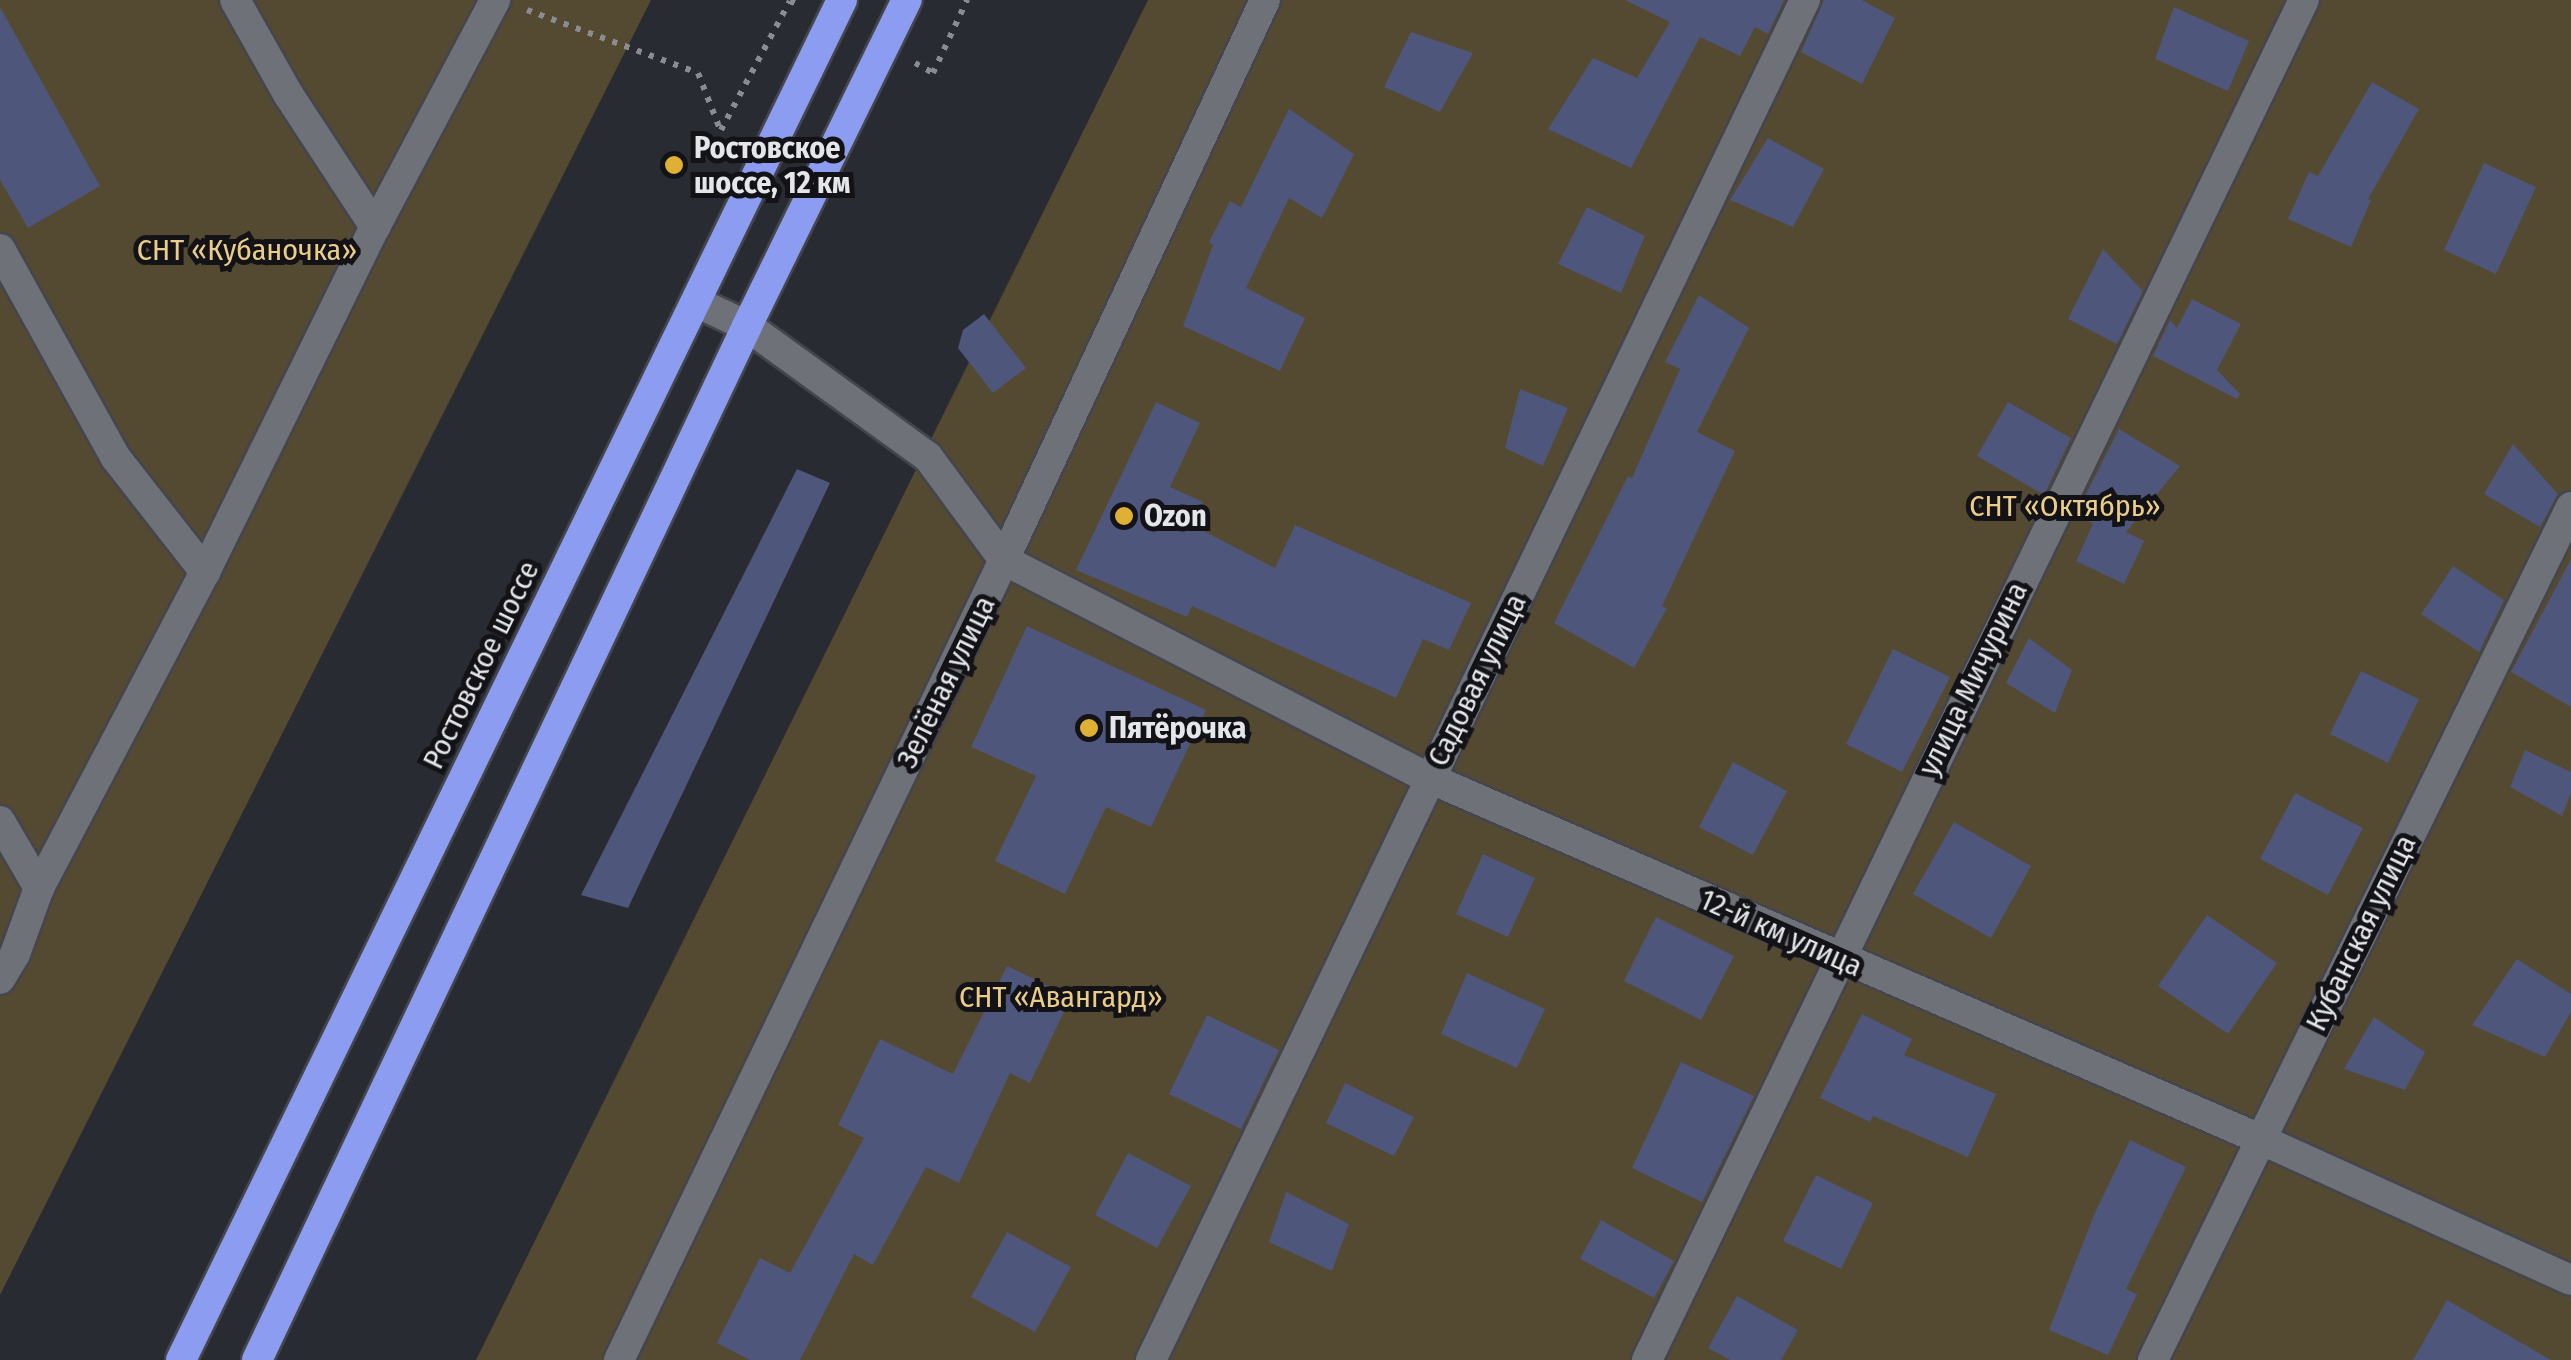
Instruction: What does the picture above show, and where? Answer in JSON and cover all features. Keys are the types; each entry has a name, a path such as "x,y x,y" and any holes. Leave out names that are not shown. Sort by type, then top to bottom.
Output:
{"highway":[{"name":"Ростовское шоссе","path":"181,1360 842,0"},
{"path":"257,1360 747,326 907,0"}],"street":[{"path":"235,0 288,94 375,227"},
{"name":"Зелёная улица","path":"619,1360 1004,560 1265,0"},
{"name":"Садовая улица","path":"1151,1360 1805,0"},
{"name":"улица Мичурина","path":"1648,1360 1838,958 2304,0"},
{"path":"0,980 16,954 39,888 206,572 375,227 506,3"},
{"path":"0,249 116,458 206,572"},
{"path":"696,302 747,326 928,457 1004,560"},
{"name":"Кубанская улица","path":"2153,1360 2571,507"},
{"name":"12-й км улица","path":"1004,560 1429,778 2260,1139 2571,1280"},
{"path":"0,821 39,888"}],"path":[{"path":"908,58 933,73 967,0"},
{"path":"506,3 698,72 721,130 790,1 808,10"}],"green space":[{"name":"СНТ «Кубаночка»","path":"0,0 651,0 0,1295"},
{"name":"СНТ «Октябрь»","path":"1148,0 2571,0 2571,1360 476,1360"}],"building":[{"path":"1625,0 1784,0 1768,34 1755,27 1740,56 1700,37 1631,168 1548,129 1593,58 1637,78 1670,22"},
{"path":"1824,0 1862,0 1895,18 1862,84 1801,52"},
{"path":"0,7 100,186 28,228 0,180"},
{"path":"2174,7 2249,41 2228,91 2155,59"},
{"path":"1411,32 1473,53 1440,112 1384,87"},
{"path":"2372,82 2419,109 2368,199 2371,200 2351,247 2288,219 2309,172 2318,176"},
{"path":"1289,109 1354,154 1322,218 1289,198 1246,288 1305,318 1280,371 1183,326 1213,245 1209,242 1230,201 1241,207"},
{"path":"1768,138 1824,169 1793,227 1730,200"},
{"path":"2484,163 2536,187 2496,274 2444,250"},
{"path":"1587,207 1645,236 1621,293 1558,264"},
{"path":"2103,249 2143,291 2117,344 2068,319"},
{"path":"1699,295 1749,328 1697,432 1735,451 1662,606 1667,608 1634,668 1554,623 1628,476 1632,478 1680,369 1665,362"},
{"path":"2192,299 2241,324 2217,370 2240,394 2237,399 2153,356 2170,320 2177,328"},
{"path":"984,314 1026,368 993,393 958,348 963,330"},
{"path":"1520,389 1568,408 1543,466 1505,448"},
{"path":"1156,402 1200,423 1170,487 1203,502 1192,525 1275,568 1295,525 1471,603 1449,650 1423,639 1396,698 1192,606 1187,617 1076,570"},
{"path":"2008,402 2071,438 2044,495 1977,456"},
{"path":"2119,429 2180,466 2126,532 2144,541 2124,584 2076,561 2093,524 2076,514"},
{"path":"2513,444 2558,494 2540,527 2484,494"},
{"path":"797,469 830,483 628,908 581,895"},
{"path":"2571,559 2571,707 2511,672"},
{"path":"2453,566 2504,600 2479,652 2421,614"},
{"name":"Пятёрочка","path":"1027,626 1206,710 1151,827 1106,807 1065,894 995,861 1036,776 971,747"},
{"path":"2029,638 2072,670 2055,713 2006,683"},
{"path":"1893,649 1950,677 1902,772 1846,744"},
{"path":"2361,671 2419,699 2388,763 2330,734"},
{"path":"2525,750 2571,772 2571,793 2562,816 2510,787"},
{"path":"1733,762 1787,791 1753,855 1699,827"},
{"path":"2295,793 2363,828 2328,895 2260,859"},
{"path":"1954,822 2031,866 1991,938 1913,894"},
{"path":"1483,854 1535,878 1508,937 1456,914"},
{"path":"2207,915 2277,963 2228,1034 2158,986"},
{"path":"1656,917 1734,956 1701,1020 1624,981"},
{"path":"2517,959 2571,994 2571,1012 2545,1057 2472,1025"},
{"path":"1007,966 1071,997 1030,1083 1010,1073 959,1183 926,1167 873,1265 854,1254 800,1360 750,1360 717,1343 760,1258 790,1273 864,1138 838,1125 880,1039 953,1074"},
{"path":"1467,973 1545,1009 1517,1068 1441,1034"},
{"path":"1862,1014 1912,1039 1904,1055 1996,1094 1968,1157 1873,1116 1870,1122 1820,1098"},
{"path":"1207,1015 1279,1050 1241,1129 1169,1094"},
{"path":"2374,1017 2425,1052 2405,1090 2344,1069"},
{"path":"1681,1062 1754,1096 1702,1202 1632,1168"},
{"path":"1345,1083 1414,1117 1394,1156 1326,1123"},
{"path":"2130,1140 2186,1167 2126,1289 2137,1294 2108,1355 2049,1330 2094,1215"},
{"path":"1128,1153 1191,1186 1157,1248 1095,1215"},
{"path":"1816,1175 1873,1203 1841,1269 1783,1241"},
{"path":"1286,1192 1349,1224 1332,1271 1269,1242"},
{"path":"1601,1220 1674,1261 1654,1298 1580,1259"},
{"path":"1007,1232 1071,1267 1035,1332 971,1297"},
{"path":"1737,1296 1798,1330 1781,1360 1730,1360 1708,1348"},
{"path":"2447,1300 2551,1360 2413,1360"}],"place":[{"name":"Ростовское шоссе, 12 км","path":"674,165"},
{"name":"Ozon","path":"1124,516"},
{"name":"Пятёрочка","path":"1089,728"}],"park label":[{"name":"СНТ «Авангард»","path":"1061,997"}]}
